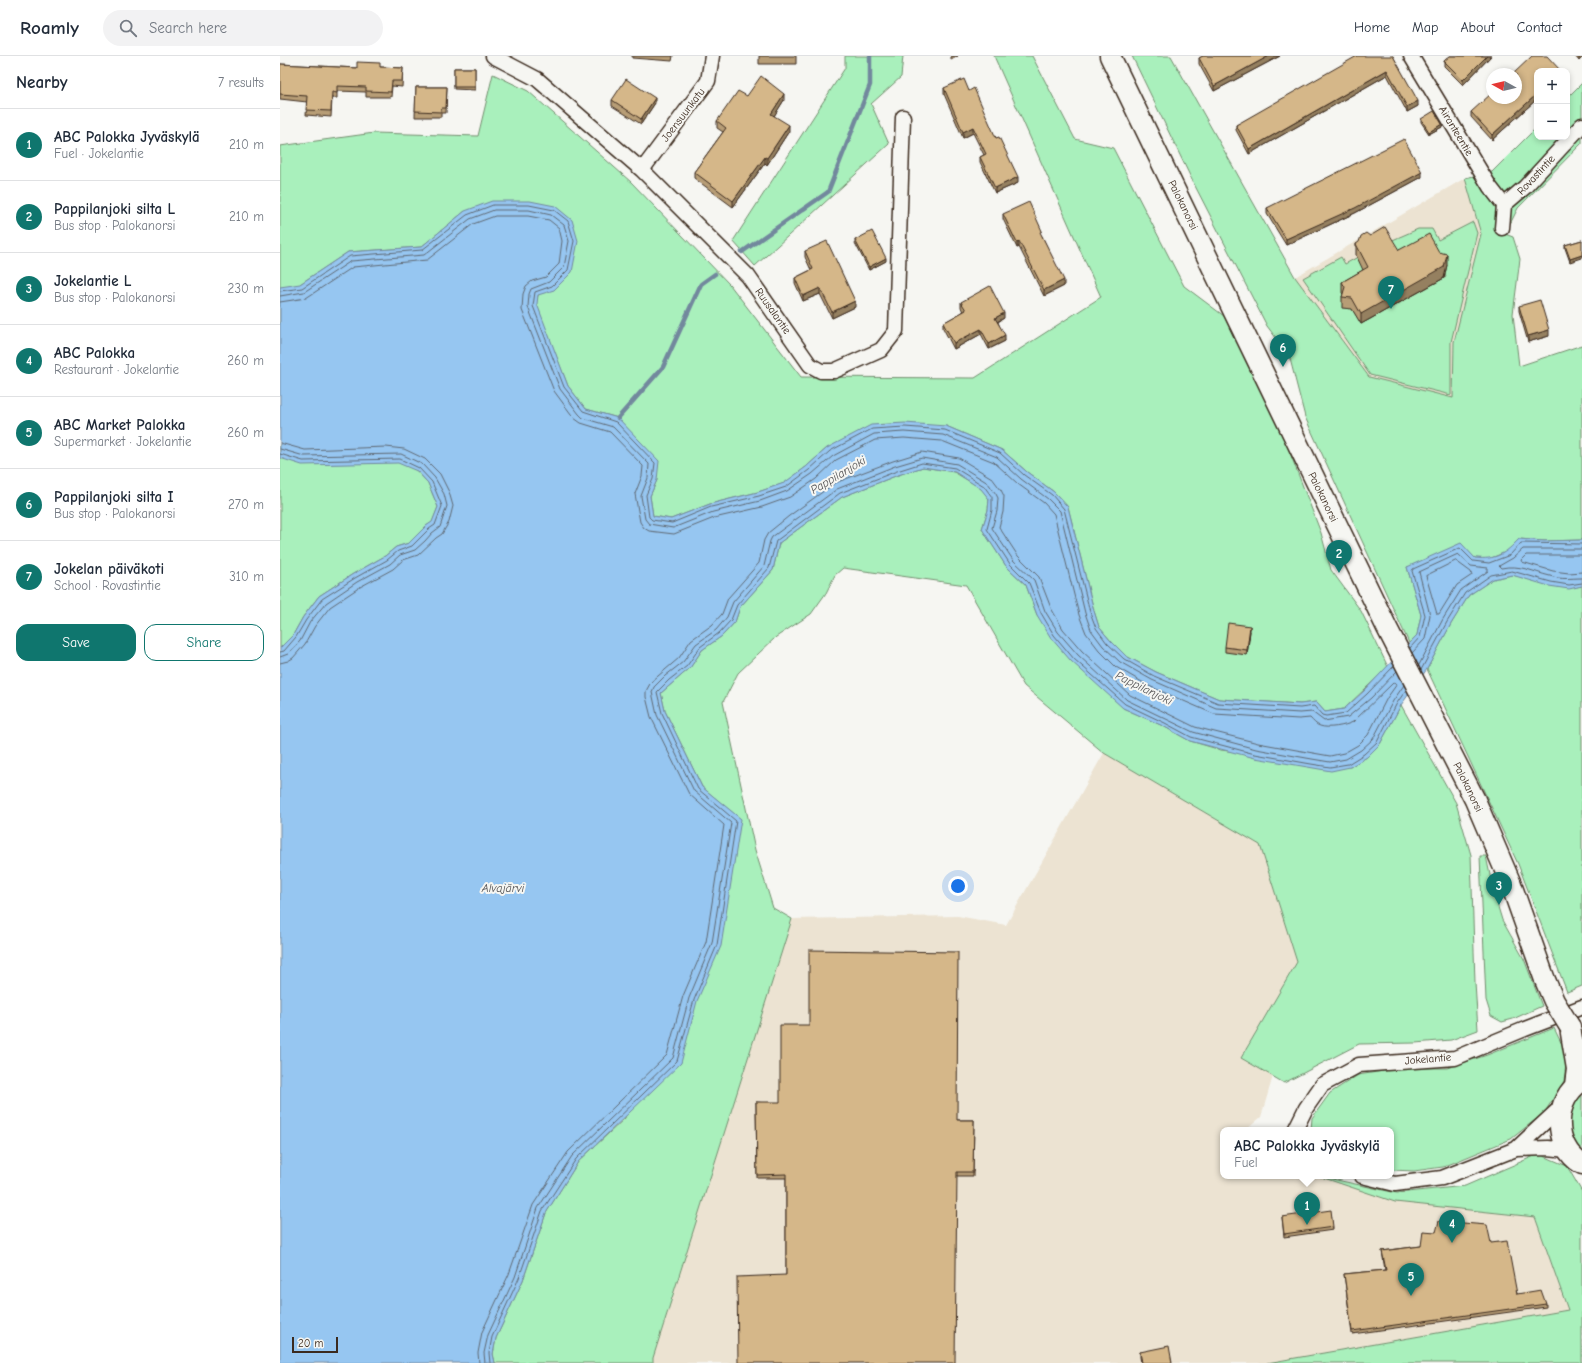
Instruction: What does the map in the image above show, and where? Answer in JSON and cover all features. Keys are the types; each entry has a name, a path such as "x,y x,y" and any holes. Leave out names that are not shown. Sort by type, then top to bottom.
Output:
{"main road":[{"name":"Palokanorsi","path":"1110,56 1387,628 1475,800 1511,884 1545,980 1554,1001 1576,1031 1579,1083"},
{"path":"1578,1161 1561,1136 1559,1121 1562,1106 1567,1095 1579,1083"}],"street":[{"name":"Ruusalantie","path":"493,56 537,79 642,170 748,276 810,365 822,372 834,372 881,350 896,331 903,117"},
{"name":"Joensuunkatu","path":"642,170 708,81 712,56"},
{"name":"Airanteentie","path":"1411,56 1490,187 1504,205"},
{"name":"Rovastintie","path":"1504,205 1525,187 1582,125"},
{"path":"1502,228 1504,205"},
{"name":"Jokelantie","path":"1296,1127 1306,1108 1322,1085 1359,1065 1455,1058 1525,1028 1582,1008"},
{"path":"1516,1149 1562,1106"},
{"path":"1375,1179 1396,1184 1442,1178 1516,1149 1548,1148 1578,1161"}],"shaded area":[{"path":"1465,178 1481,234 1454,342 1453,399 1369,377 1295,277"},
{"path":"1104,753 1260,845 1297,962 1241,1058 1273,1076 1261,1117 1249,1127 1220,1127 1220,1179 1327,1179 1395,1202 1535,1217 1568,1310 1267,1363 653,1363 653,1358 792,919 958,916 1006,925"}],"green space":[{"path":"845,56 903,56 901,77 871,104 889,144 755,266 733,241 845,68"},
{"path":"994,56 1032,56 1075,139 1113,148 1184,286 1224,316 1285,440 1321,533 1331,570 1361,611 1388,667 1344,709 1325,712 1316,702 1300,704 1219,699 1156,672 1126,656 1099,627 1068,507 1054,492 1027,472 1002,450 946,426 827,448 785,483 758,492 710,504 671,519 653,516 650,496 657,480 618,418 586,409 568,386 536,304 538,295 465,211 421,247 348,252 300,284 280,325 280,146 374,133 478,136 493,74 528,91 631,182 730,285 801,377 975,378 1101,297"},
{"path":"1132,56 1171,56 1295,277 1369,377 1453,398 1454,342 1481,234 1465,178 1492,172 1534,130 1534,140 1570,140 1570,95 1582,83 1582,143 1518,208 1505,234 1513,237 1520,259 1513,314 1519,366 1582,345 1582,540 1544,541 1519,539 1508,551 1489,559 1475,558 1407,567 1421,615 1417,635 1409,643 1305,417 1289,355 1267,326 1192,180"},
{"path":"1473,222 1477,233 1451,342 1451,395 1370,375 1303,278 1341,257 1345,264 1358,257 1368,278 1345,298 1346,308 1352,309 1361,324 1446,277 1445,274 1399,261 1388,242 1418,229 1432,229 1438,240"},
{"path":"280,444 380,449 417,471 428,483 438,507 432,523 426,526 409,543 396,547 385,556 319,596 303,617 293,635 280,648"},
{"path":"923,467 954,472 982,489 989,499 988,510 982,529 1006,566 1026,585 1037,615 1123,708 1163,726 1190,741 1221,750 1350,767 1367,757 1380,744 1401,705 1456,803 1471,855 1478,1030 1451,1040 1415,1043 1359,1044 1284,1083 1241,1058 1297,962 1260,845 1104,753 1024,686 966,585 843,568 835,575 826,593 811,614 776,637 738,673 723,702 755,850 773,908 792,919 653,1358 653,1363 495,1363 493,1354 496,1338 523,1280 546,1213 578,1162 625,1118 740,819 702,787 665,711 661,693 690,668 702,650 722,636 735,622 740,607 773,570 779,543 842,497"},
{"path":"1512,575 1555,586 1582,586 1582,986 1567,992 1518,864 1427,669 1451,624 1469,595 1493,579"},
{"path":"1480,856 1486,856 1494,894 1502,920 1524,959 1542,1006 1513,1019 1502,1022 1491,1016 1486,1000"},
{"path":"1554,1028 1567,1055 1564,1081 1545,1112 1511,1139 1443,1167 1414,1171 1394,1170 1394,1127 1311,1127 1312,1118 1330,1093 1358,1075 1403,1068 1447,1068 1487,1055"},
{"path":"1582,1092 1582,1151 1572,1136 1570,1122 1573,1107"},
{"path":"1539,1154 1567,1166 1582,1192 1582,1363 1267,1363 1568,1310 1535,1217 1395,1202 1327,1179 1397,1193 1465,1186"}],"water":[{"name":"Alvajärvi","path":"492,201 530,201 555,206 572,220 578,241 572,272 554,290 538,295 537,304 568,386 586,409 618,418 659,461 657,480 650,496 653,516 671,519 710,504 758,492 784,483 806,467 827,448 871,425 905,423 946,426 1002,450 1027,472 1054,492 1068,507 1099,627 1126,656 1156,672 1219,699 1300,704 1316,702 1325,712 1344,709 1364,691 1417,635 1421,615 1407,567 1461,543 1475,558 1489,558 1500,555 1509,549 1519,539 1544,541 1582,540 1582,586 1569,589 1549,586 1512,575 1493,579 1469,595 1451,624 1427,669 1401,705 1380,744 1367,757 1350,767 1331,771 1255,758 1190,741 1163,726 1123,708 1071,661 1051,638 1037,615 1026,585 1006,566 982,529 988,510 989,499 981,489 955,472 923,467 842,497 779,543 773,570 740,607 735,622 722,636 702,650 690,668 661,693 665,711 702,787 741,819 721,946 697,1001 681,1063 578,1162 546,1213 523,1280 496,1338 493,1354 495,1363 280,1363 280,648 293,635 303,617 319,596 385,556 396,547 409,543 432,522 438,507 428,483 417,471 398,463 302,465 280,458 280,287 300,284 348,252 421,247 465,211"}],"building":[{"path":"1203,56 1269,56 1214,86 1199,58"},
{"path":"1357,56 1393,56 1418,101 1407,107 1387,70 1249,149 1236,125"},
{"path":"1450,56 1487,56 1463,80 1444,61"},
{"path":"1532,56 1547,56 1558,68 1534,68 1534,97 1492,135 1471,112 1486,98 1486,104 1522,104 1522,68 1519,68"},
{"path":"357,62 380,63 380,67 403,68 402,81 392,81 391,92 366,91 366,87 337,86 337,93 332,92 331,111 306,110 307,96 280,94 280,64 357,68"},
{"path":"454,68 475,68 475,87 454,87"},
{"path":"761,76 784,94 771,114 789,125 767,158 765,157 733,201 694,172 726,128 717,121 738,91 747,96"},
{"path":"626,79 655,98 641,119 612,100"},
{"path":"964,79 969,91 974,88 996,138 999,137 1018,177 995,188 980,157 986,154 973,127 963,132 944,88"},
{"path":"416,87 447,87 446,108 441,108 441,112 415,111"},
{"path":"1434,111 1442,124 1429,132 1421,119"},
{"path":"1404,139 1422,172 1355,208 1286,239 1267,208"},
{"path":"1029,202 1042,231 1040,232 1064,280 1044,290 1019,241 1017,243 1003,214"},
{"path":"1385,227 1399,250 1429,234 1439,252 1447,254 1444,267 1361,314 1352,298 1342,297 1345,287 1342,282 1368,267 1356,244 1359,242 1361,236 1366,233 1370,236"},
{"path":"872,231 886,258 869,267 855,240"},
{"path":"1582,240 1582,255 1570,259 1565,245"},
{"path":"827,241 855,301 832,312 820,288 803,296 795,278 813,269 805,251"},
{"path":"990,286 1004,313 995,318 1005,335 989,344 981,329 954,343 943,323 966,310 961,302"},
{"path":"1540,300 1549,330 1528,336 1519,306"},
{"path":"1228,623 1250,626 1247,650 1225,647"},
{"path":"809,950 958,952 957,1120 974,1120 973,1172 957,1172 955,1363 738,1363 737,1277 786,1275 786,1174 757,1175 756,1102 780,1102 780,1025 809,1025"},
{"path":"1331,1210 1333,1227 1284,1234 1282,1217"},
{"path":"1439,1221 1487,1225 1491,1243 1507,1241 1517,1294 1541,1290 1546,1304 1352,1331 1344,1274 1386,1270 1382,1251 1421,1246 1423,1231 1436,1232"},
{"path":"1169,1346 1172,1363 1142,1363 1140,1352"}],"waterway":[{"path":"742,252 828,192 870,85 870,56"},
{"path":"618,418 663,367 701,284 715,274"}],"place":[{"name":"Jokelan päiväkoti","path":"1391,309"},
{"name":"Pappilanjoki silta I","path":"1283,367"},
{"name":"Pappilanjoki silta L","path":"1339,573"},
{"name":"Jokelantie L","path":"1499,905"},
{"name":"ABC Palokka Jyväskylä","path":"1307,1225"},
{"name":"ABC Palokka","path":"1452,1243"},
{"name":"ABC Market Palokka","path":"1411,1296"}],"water label":[{"name":"Pappilanjoki","path":"838,475"},
{"name":"Pappilanjoki","path":"1144,688"}]}
